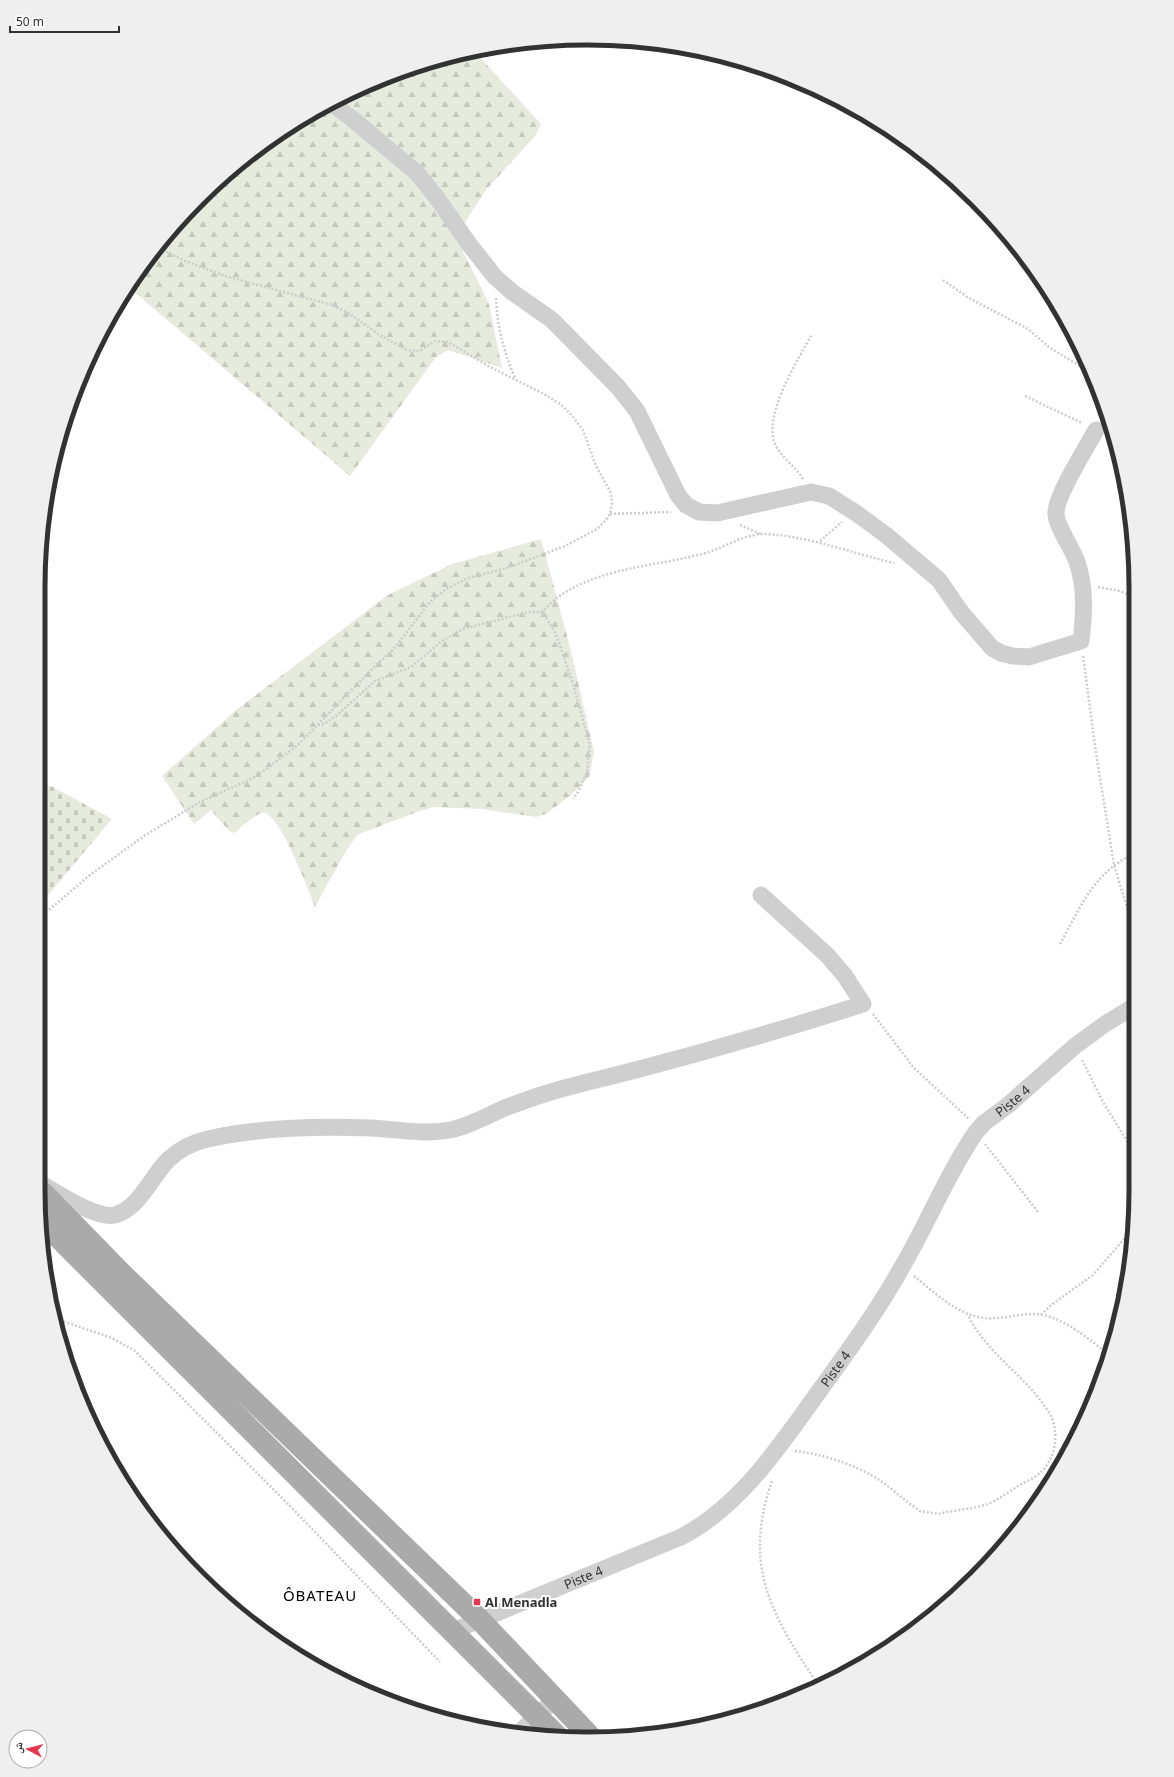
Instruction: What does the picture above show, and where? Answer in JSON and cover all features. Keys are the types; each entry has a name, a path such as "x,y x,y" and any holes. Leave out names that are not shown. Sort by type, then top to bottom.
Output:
{"main road":[{"path":"45,1195 126,1278 480,1620 554,1700 586,1732"},
{"path":"46,1225 552,1731"}],"street":[{"path":"336,107 417,174 437,198 469,244 495,277 512,292 552,320 618,387 637,411 678,495 686,505 697,511 718,513 811,492 829,496 886,535 939,580 961,612 992,648 1001,653 1013,656 1029,657 1081,641 1084,619 1083,585 1071,547 1058,526 1056,511 1058,501 1074,468 1096,430"},
{"path":"45,1186 91,1212 102,1215 113,1215 127,1209 149,1186 167,1160 177,1152 187,1146 208,1139 262,1131 297,1129 369,1128 432,1132 451,1130 543,1094 762,1035 862,1004 845,976 827,955 761,895"},
{"name":"Piste 4","path":"453,1631 681,1538 699,1528 718,1513 763,1466 791,1431 855,1341 902,1267 978,1130 984,1123 1007,1106 1075,1046 1129,1009"},
{"path":"524,1728 554,1700"}],"path":[{"path":"45,913 90,875 144,836 200,802 267,770 297,746 376,665 392,651 430,602 446,589 468,578 507,568 565,546 597,528 606,520 610,514 612,503 611,494 596,466 583,430 570,412 560,404 448,342 436,341 419,351 407,350 378,334 350,314 332,305 309,297 225,276 185,261 163,250"},
{"path":"495,277 496,306 500,336 503,350 515,379"},
{"path":"943,280 967,297 1028,329 1050,348 1082,367"},
{"path":"811,492 802,477 777,448 772,438 774,418 780,396 812,334"},
{"path":"1025,396 1096,430"},
{"path":"610,514 697,511"},
{"path":"820,541 854,512"},
{"path":"318,726 336,716 375,681 411,667 442,640 463,629 528,612 540,612 563,594 579,584 611,572 709,552 752,536 774,535 820,541 900,564"},
{"path":"1083,585 1120,592 1129,596"},
{"path":"540,612 548,619 556,634 574,687 590,746 587,772 578,792 573,799"},
{"path":"1081,641 1114,865 1129,916"},
{"path":"1060,944 1089,893 1114,865 1129,856"},
{"path":"862,1004 877,1019 914,1068 978,1130 1038,1212"},
{"path":"1075,1046 1103,1102 1129,1144"},
{"path":"1041,1315 1051,1305 1094,1275 1127,1236"},
{"path":"902,1267 949,1303 968,1315 982,1318 997,1318 1030,1314 1053,1318 1069,1326 1104,1351"},
{"path":"791,1450 835,1459 855,1467 872,1475 920,1511 930,1514 938,1514 987,1504 1036,1476 1047,1465 1052,1456 1055,1438 1052,1420 1040,1400 983,1340 975,1329 968,1315"},
{"path":"61,1321 112,1338 135,1351 290,1506 440,1662"},
{"path":"775,1474 770,1487 760,1535 759,1548 764,1582 769,1600 790,1641 816,1681"}],"green space":[{"path":"478,56 541,124 535,136 485,191 464,224 462,249 489,304 502,368 448,350 436,357 350,476 133,291 157,257 204,204 257,157 286,136 347,101 380,86 447,63"},
{"path":"541,539 570,647 594,752 589,777 571,795 546,814 536,817 482,809 434,807 357,835 344,854 315,907 286,839 271,817 261,813 234,833 229,831 211,810 194,824 162,776 235,711 388,595 452,564"},
{"path":"51,786 112,819 45,899 45,789"}],"place":[{"name":"Al Menadla","path":"477,1602"}],"district":[{"name":"ÔBATEAU","path":"320,1595"}]}
